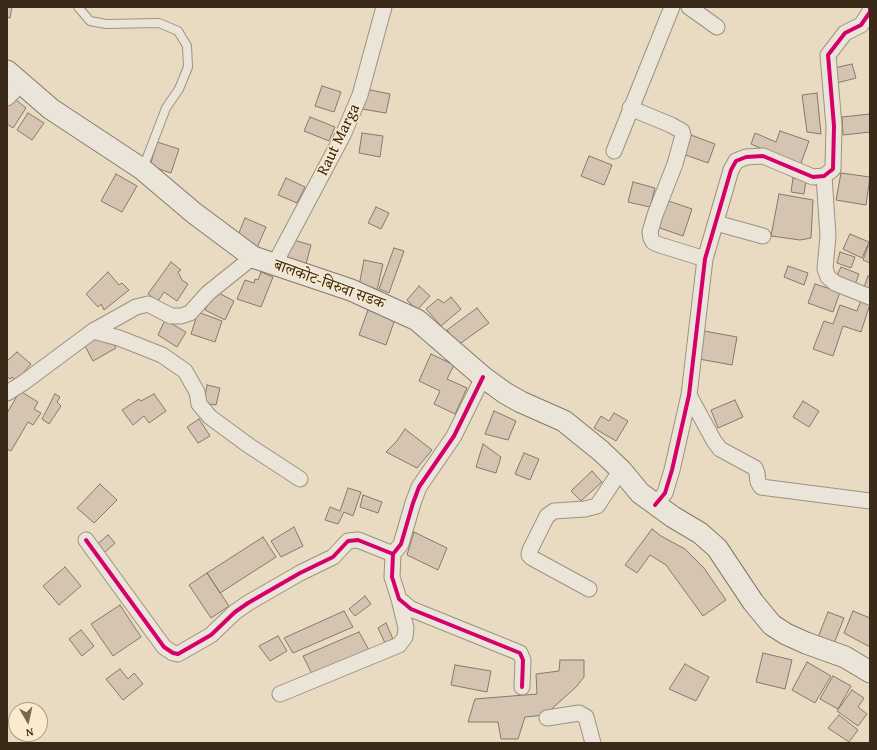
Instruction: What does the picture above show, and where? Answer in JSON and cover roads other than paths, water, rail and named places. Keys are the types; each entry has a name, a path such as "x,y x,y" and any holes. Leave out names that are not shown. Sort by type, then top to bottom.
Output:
{"main road":[{"name":"बालकोट-बिरुवा सडक","path":"12,84 142,169 194,213 253,257 351,290 417,320 483,377 521,402 564,421 621,470 640,492 673,518 700,533 717,548 754,602 772,625 786,634 806,643 845,657 870,672"}],"street":[{"name":"Raut Marga","path":"274,265 340,141 358,102 384,7"},
{"path":"614,151 630,108 672,7"},
{"path":"689,7 717,27"},
{"path":"656,505 665,493 672,470 689,395 705,260 731,170 736,160 746,157 763,156 813,177 824,176 833,169 834,126 828,55 845,33 865,26 870,12 870,7"},
{"path":"630,108 671,125 682,131 683,135 675,164 654,215 650,232 651,238 660,245 705,260"},
{"path":"824,176 828,236 825,269 828,277 835,283 870,297"},
{"path":"716,224 763,236"},
{"path":"7,393 23,383 93,331 136,307 148,304 171,316 181,316 190,313 208,293 253,257"},
{"path":"93,331 119,338 162,355 185,371 197,392 199,404 210,417 248,445 300,479"},
{"path":"280,694 399,645 405,637 406,628 392,576 393,554 400,544 413,503 420,487 454,436 483,377"},
{"path":"689,395 714,441 720,449 749,463 755,468 758,482 761,487 870,501"},
{"path":"589,589 532,558 529,555 530,550 548,516 554,511 597,506 621,470"},
{"path":"86,540 164,647 173,653 178,654 211,635 235,612 300,573 332,557 348,542 358,540 393,554"},
{"path":"399,599 424,614 520,653 523,660 522,687"},
{"path":"547,718 580,713 586,717 594,743"}],"lane":[{"path":"78,7 90,21 106,24 159,23 178,31 187,46 188,67 179,90 166,108 142,169"}]}
